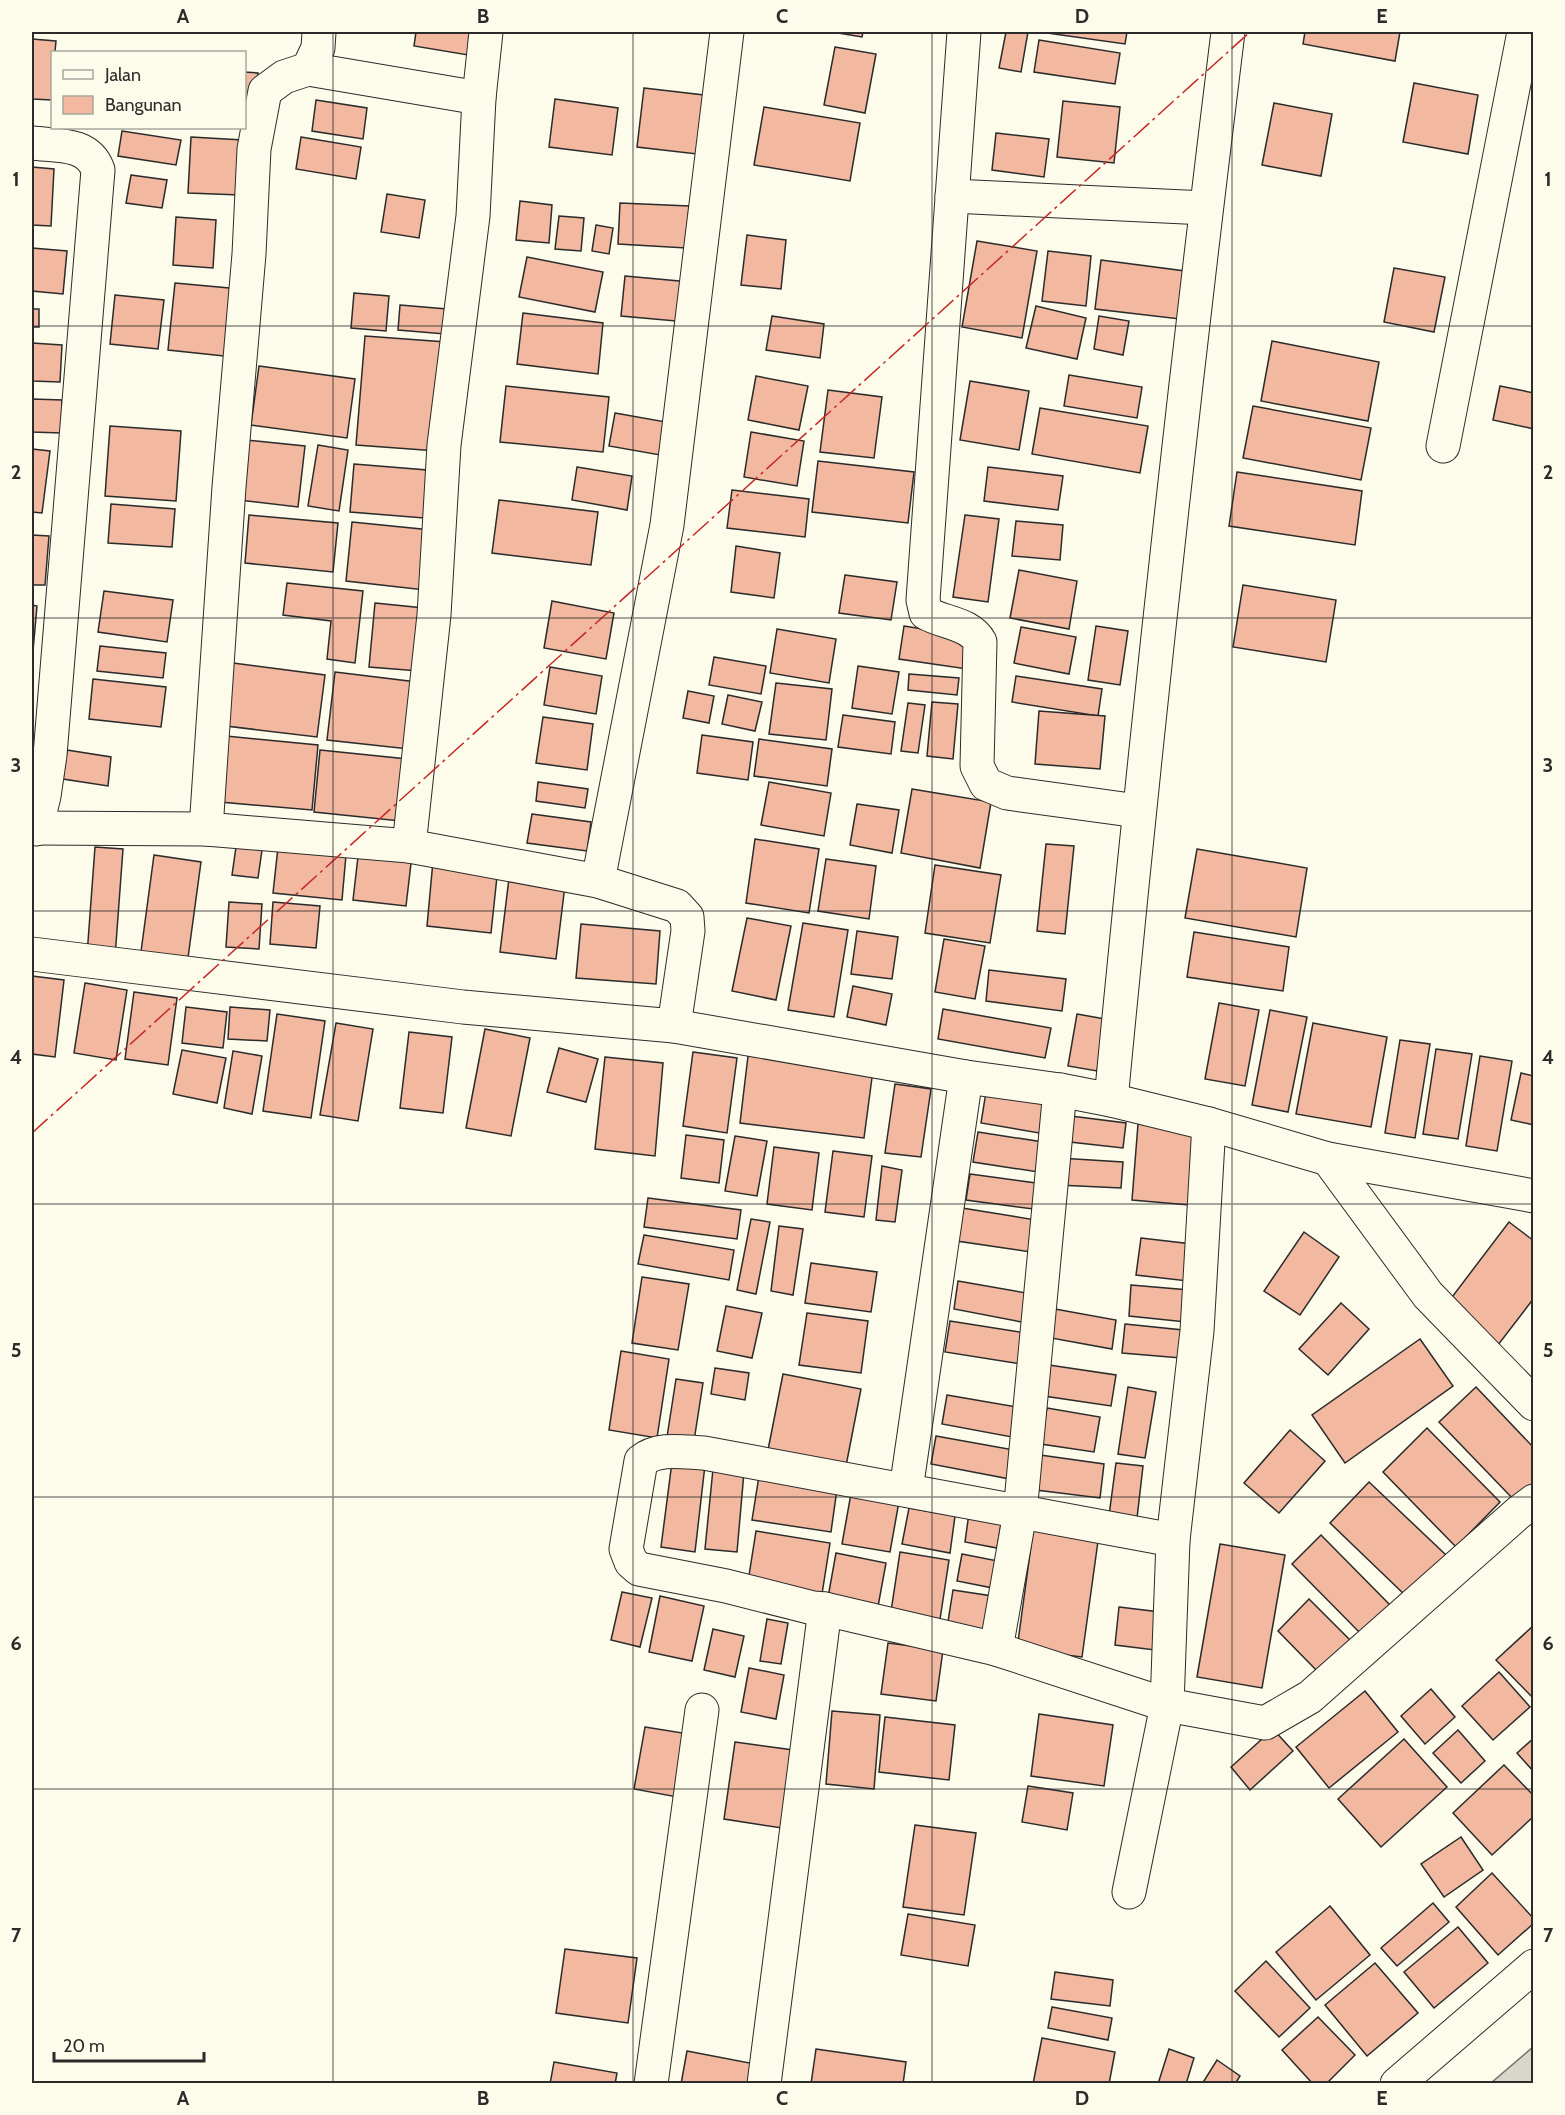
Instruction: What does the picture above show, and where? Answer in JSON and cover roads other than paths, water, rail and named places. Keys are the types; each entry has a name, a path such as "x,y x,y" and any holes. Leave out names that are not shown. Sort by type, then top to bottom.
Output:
{"street":[{"path":"308,69 318,48 319,32"},
{"path":"409,846 434,615 444,445 473,216 479,98 486,32"},
{"path":"598,881 667,525 727,32"},
{"path":"964,32 923,600 926,613 968,629 980,642 977,766 986,784 1007,793 1138,811"},
{"path":"1111,1100 1138,811 1228,32"},
{"path":"1443,446 1524,32"},
{"path":"206,829 229,487 249,254 254,149 265,90 284,77 308,69 479,98"},
{"path":"32,143 81,149 94,158 98,170 50,755 44,796 34,828 206,829 409,846 598,881 677,906 687,917 688,931 674,1026"},
{"path":"952,196 1206,208"},
{"path":"32,954 463,1007 674,1026 1111,1100 1209,1124 1328,1159 1533,1196"},
{"path":"906,1490 966,1077"},
{"path":"996,1649 1020,1513 1060,1090"},
{"path":"1130,1892 1167,1705 1173,1540 1197,1331 1209,1124"},
{"path":"1328,1159 1428,1295 1533,1404"},
{"path":"1173,1540 704,1453 651,1453 641,1461 626,1549 631,1562 639,1569 726,1586 996,1649 1167,1705 1265,1723 1310,1697 1533,1501"},
{"path":"764,2084 825,1609"},
{"path":"651,2084 702,1710"},
{"path":"1397,2084 1533,1966"}]}
